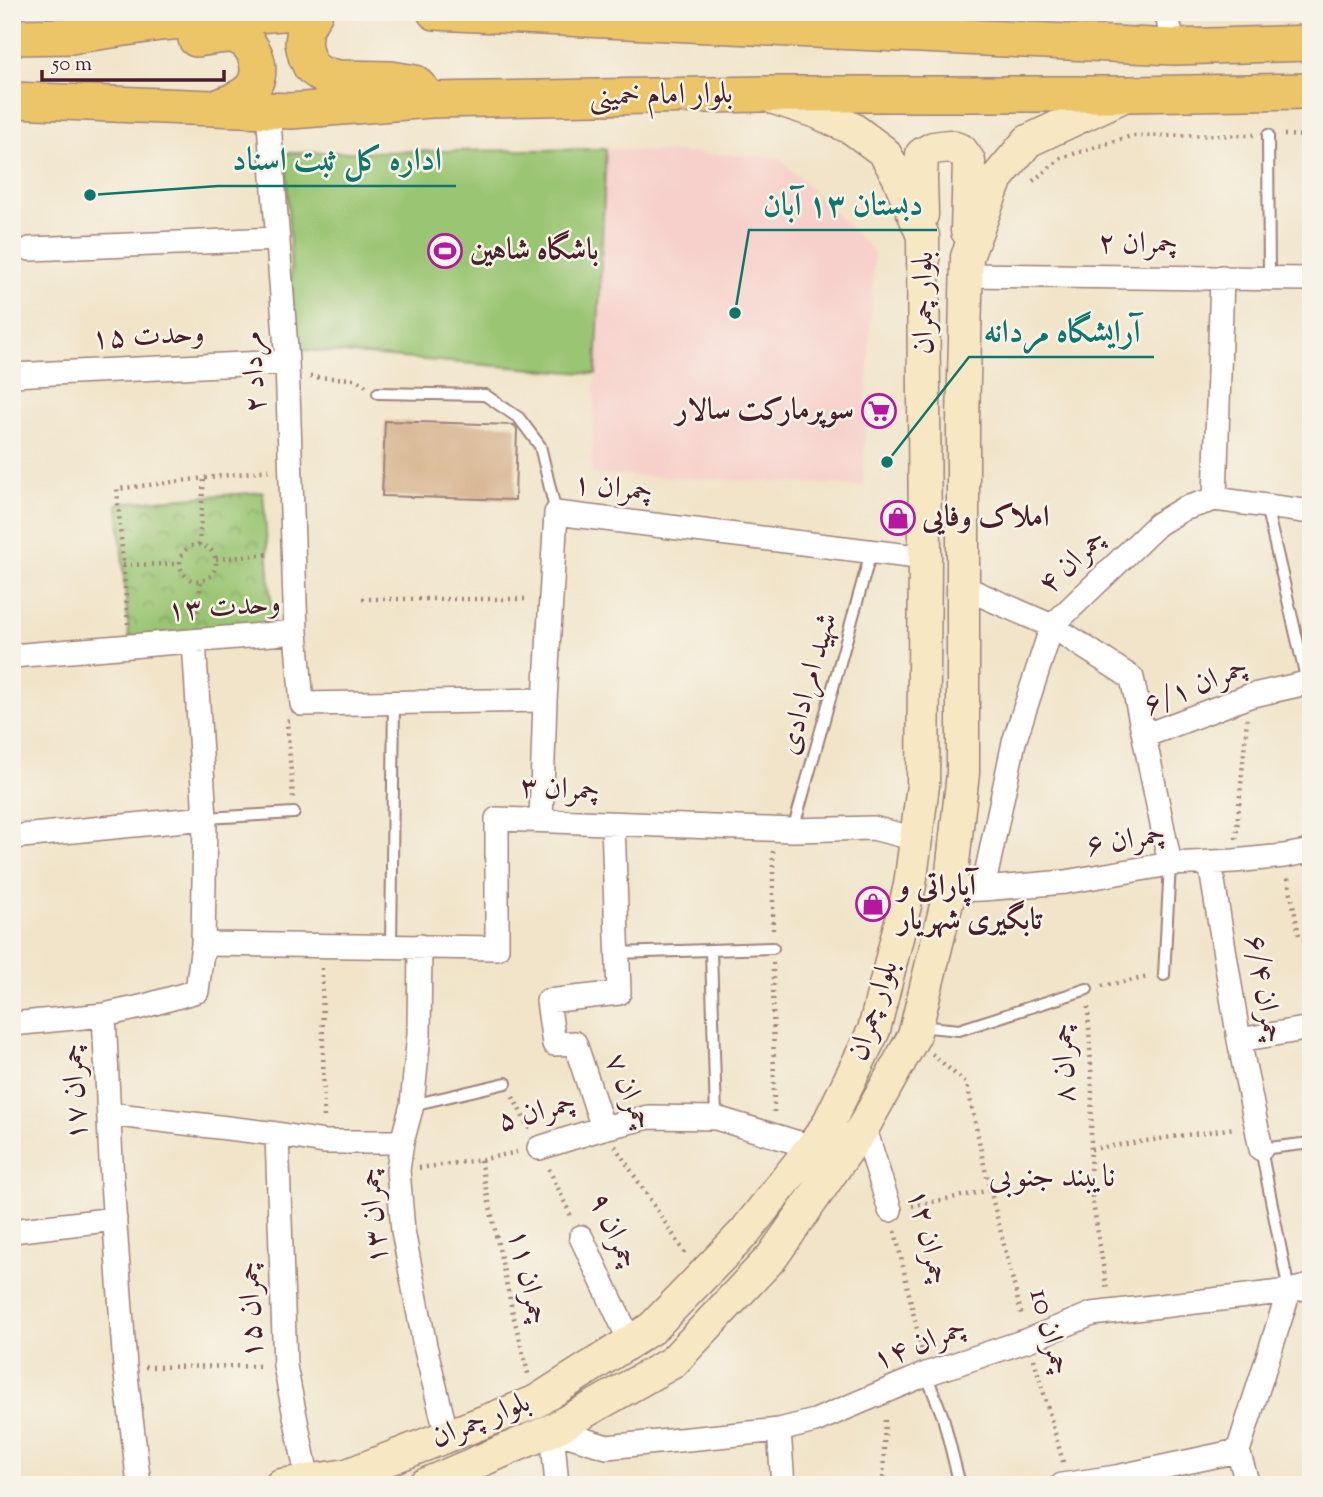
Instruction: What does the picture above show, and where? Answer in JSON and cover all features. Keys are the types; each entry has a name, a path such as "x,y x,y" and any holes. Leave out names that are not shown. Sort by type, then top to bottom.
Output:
{"main road":[{"path":"71,36 220,15 294,12"},
{"path":"315,12 305,29 303,43 311,67 322,75 339,78 391,79 415,83 431,100"},
{"path":"435,12 824,21 1174,47 1311,43"},
{"path":"18,30 71,36 173,41 234,36 257,56 258,73 252,89 238,99 216,108"},
{"name":"بلوار امام خمینی","path":"12,100 291,111 431,100 763,94 1129,94 1308,104"},
{"name":"بلوار چمران","path":"295,1483 347,1475 535,1402 652,1328 744,1233 812,1147 827,1126 874,1030 911,885 923,785 923,236 898,176 884,152 853,130 819,113 763,94"},
{"name":"بلوار چمران","path":"424,1485 552,1430 673,1362 772,1257 864,1126 915,1031 950,890 963,773 966,266 997,178 1028,141 1129,94"},
{"path":"923,236 920,179 922,154 933,148 949,146 961,150 969,161 966,266"},
{"path":"911,885 950,890"}],"street":[{"path":"1166,12 1174,47"},
{"name":"مرداد ۲","path":"268,110 287,362 296,632"},
{"path":"30,249 278,239"},
{"name":"چمران ۲","path":"966,266 1311,279"},
{"path":"1215,499 1222,276"},
{"name":"وحدت ۱۵","path":"12,375 287,362"},
{"name":"چمران ۴","path":"984,889 1014,742 1052,626 1158,524 1183,509 1215,499 1311,512"},
{"name":"چمران ۱","path":"541,820 556,513 925,558"},
{"path":"963,587 1052,626 1132,678 1144,736"},
{"name":"وحدت ۱۳","path":"12,656 296,632 302,704"},
{"name":"چمران ۱۷","path":"139,1485 125,1367 104,1015 197,990 203,944 205,818 194,641"},
{"name":"چمران ۶/۱","path":"1170,864 1144,736 1249,696 1309,682"},
{"path":"302,704 545,700"},
{"path":"12,837 205,818"},
{"name":"چمران ۳","path":"203,944 497,948 497,819 783,829 873,828 916,839"},
{"name":"چمران ۷","path":"603,1128 575,1043 554,1044 548,1001 619,993 613,824"},
{"name":"چمران ۶","path":"950,890 1065,882 1170,864 1234,861 1311,851"},
{"name":"چمران ۶/۴","path":"1210,863 1239,1040 1261,1149"},
{"name":"چمران ۱۳","path":"420,946 419,1034 412,1105 398,1170 403,1231 425,1346 447,1436"},
{"path":"12,1024 104,1015"},
{"path":"1239,1040 1311,1028"},
{"path":"109,1114 324,1142 402,1142"},
{"name":"چمران ۵","path":"539,1148 649,1117 716,1118 812,1147"},
{"name":"چمران ۱۲","path":"864,1126 890,1210"},
{"name":"چمران ۱۵","path":"277,1134 285,1366 295,1483"},
{"path":"12,1231 115,1219"},
{"name":"چمران ۹","path":"581,1237 630,1341"},
{"path":"1248,1485 1238,1451 1300,1288"},
{"name":"چمران ۱۴","path":"552,1430 607,1447 779,1430 815,1421 926,1374 1028,1340 1092,1314 1300,1288"},
{"path":"552,1430 557,1485"},
{"path":"779,1430 783,1485"},
{"path":"1067,1484 1116,1477 1238,1451"}],"lane":[{"path":"1268,135 1269,277"},
{"path":"378,393 485,395 519,418 540,446 556,513"},
{"path":"1266,506 1309,682"},
{"name":"شهید امرادادی","path":"783,829 871,552"},
{"path":"391,946 394,702"},
{"path":"205,818 294,813"},
{"path":"1164,975 1170,864"},
{"path":"616,953 773,948"},
{"path":"711,951 716,1118"},
{"name":"چمران ۸","path":"915,1031 959,1030 1087,989"},
{"path":"412,1105 506,1083"},
{"path":"1261,1149 1311,1143"},
{"name":"چمران ۶/۴","path":"1261,1149 1300,1288"},
{"path":"926,1374 943,1416 960,1485"}],"path":[{"path":"1306,12 1308,104"},
{"path":"1032,181 1061,158 1131,136 1311,136"},
{"path":"287,362 306,377 355,379 378,393"},
{"path":"130,647 117,489 290,467"},
{"path":"199,545 204,478"},
{"path":"199,545 209,549 216,559 211,576 201,582 189,580 180,571 180,558 187,548 199,545"},
{"path":"216,559 293,552"},
{"path":"123,565 179,564"},
{"path":"194,641 201,582"},
{"path":"362,599 551,599"},
{"path":"1234,861 1249,696"},
{"path":"294,813 287,721 302,704"},
{"path":"775,1135 773,948 783,829"},
{"path":"1284,856 1299,935 1311,944"},
{"path":"321,945 324,1142"},
{"path":"1087,989 1164,975"},
{"name":"چمران ۸","path":"1087,989 1092,1087 1090,1184 1111,1312"},
{"name":"چمران 10","path":"915,1031 967,1084 1028,1340 1067,1484"},
{"name":"چمران ۹","path":"506,1083 581,1237"},
{"path":"1091,1149 1256,1125"},
{"name":"چمران ۷","path":"603,1128 701,1278"},
{"name":"چمران ۵","path":"398,1170 480,1160 539,1148"},
{"name":"چمران ۱۱","path":"480,1160 535,1402"},
{"path":"890,1210 991,1190"},
{"name":"چمران ۱۲","path":"890,1210 926,1374"},
{"path":"125,1367 285,1366"},
{"path":"883,1485 885,1391"}],"shaded area":[{"path":"606,149 778,157 874,252 863,486 591,474"}],"green space":[{"name":"باشگاه شاهین","path":"606,149 596,374 294,349 286,153"},
{"path":"263,492 273,626 129,637 118,503"}],"building":[{"path":"385,421 514,425 517,429 515,500 382,496"}],"place":[{"name":"اداره کل ثبت اسناد","path":"90,195"},
{"name":"باشگاه شاهین","path":"445,251"},
{"name":"دبستان ۱۳ آبان","path":"735,313"},
{"name":"سوپرمارکت سالار","path":"879,411"},
{"name":"آرایشگاه مردانه","path":"887,462"},
{"name":"املاک وفایی","path":"898,518"},
{"name":"آپاراتی و تابگیری شهریار","path":"873,904"}],"district":[{"name":"نایبند جنوبی","path":"1052,1178"}]}
